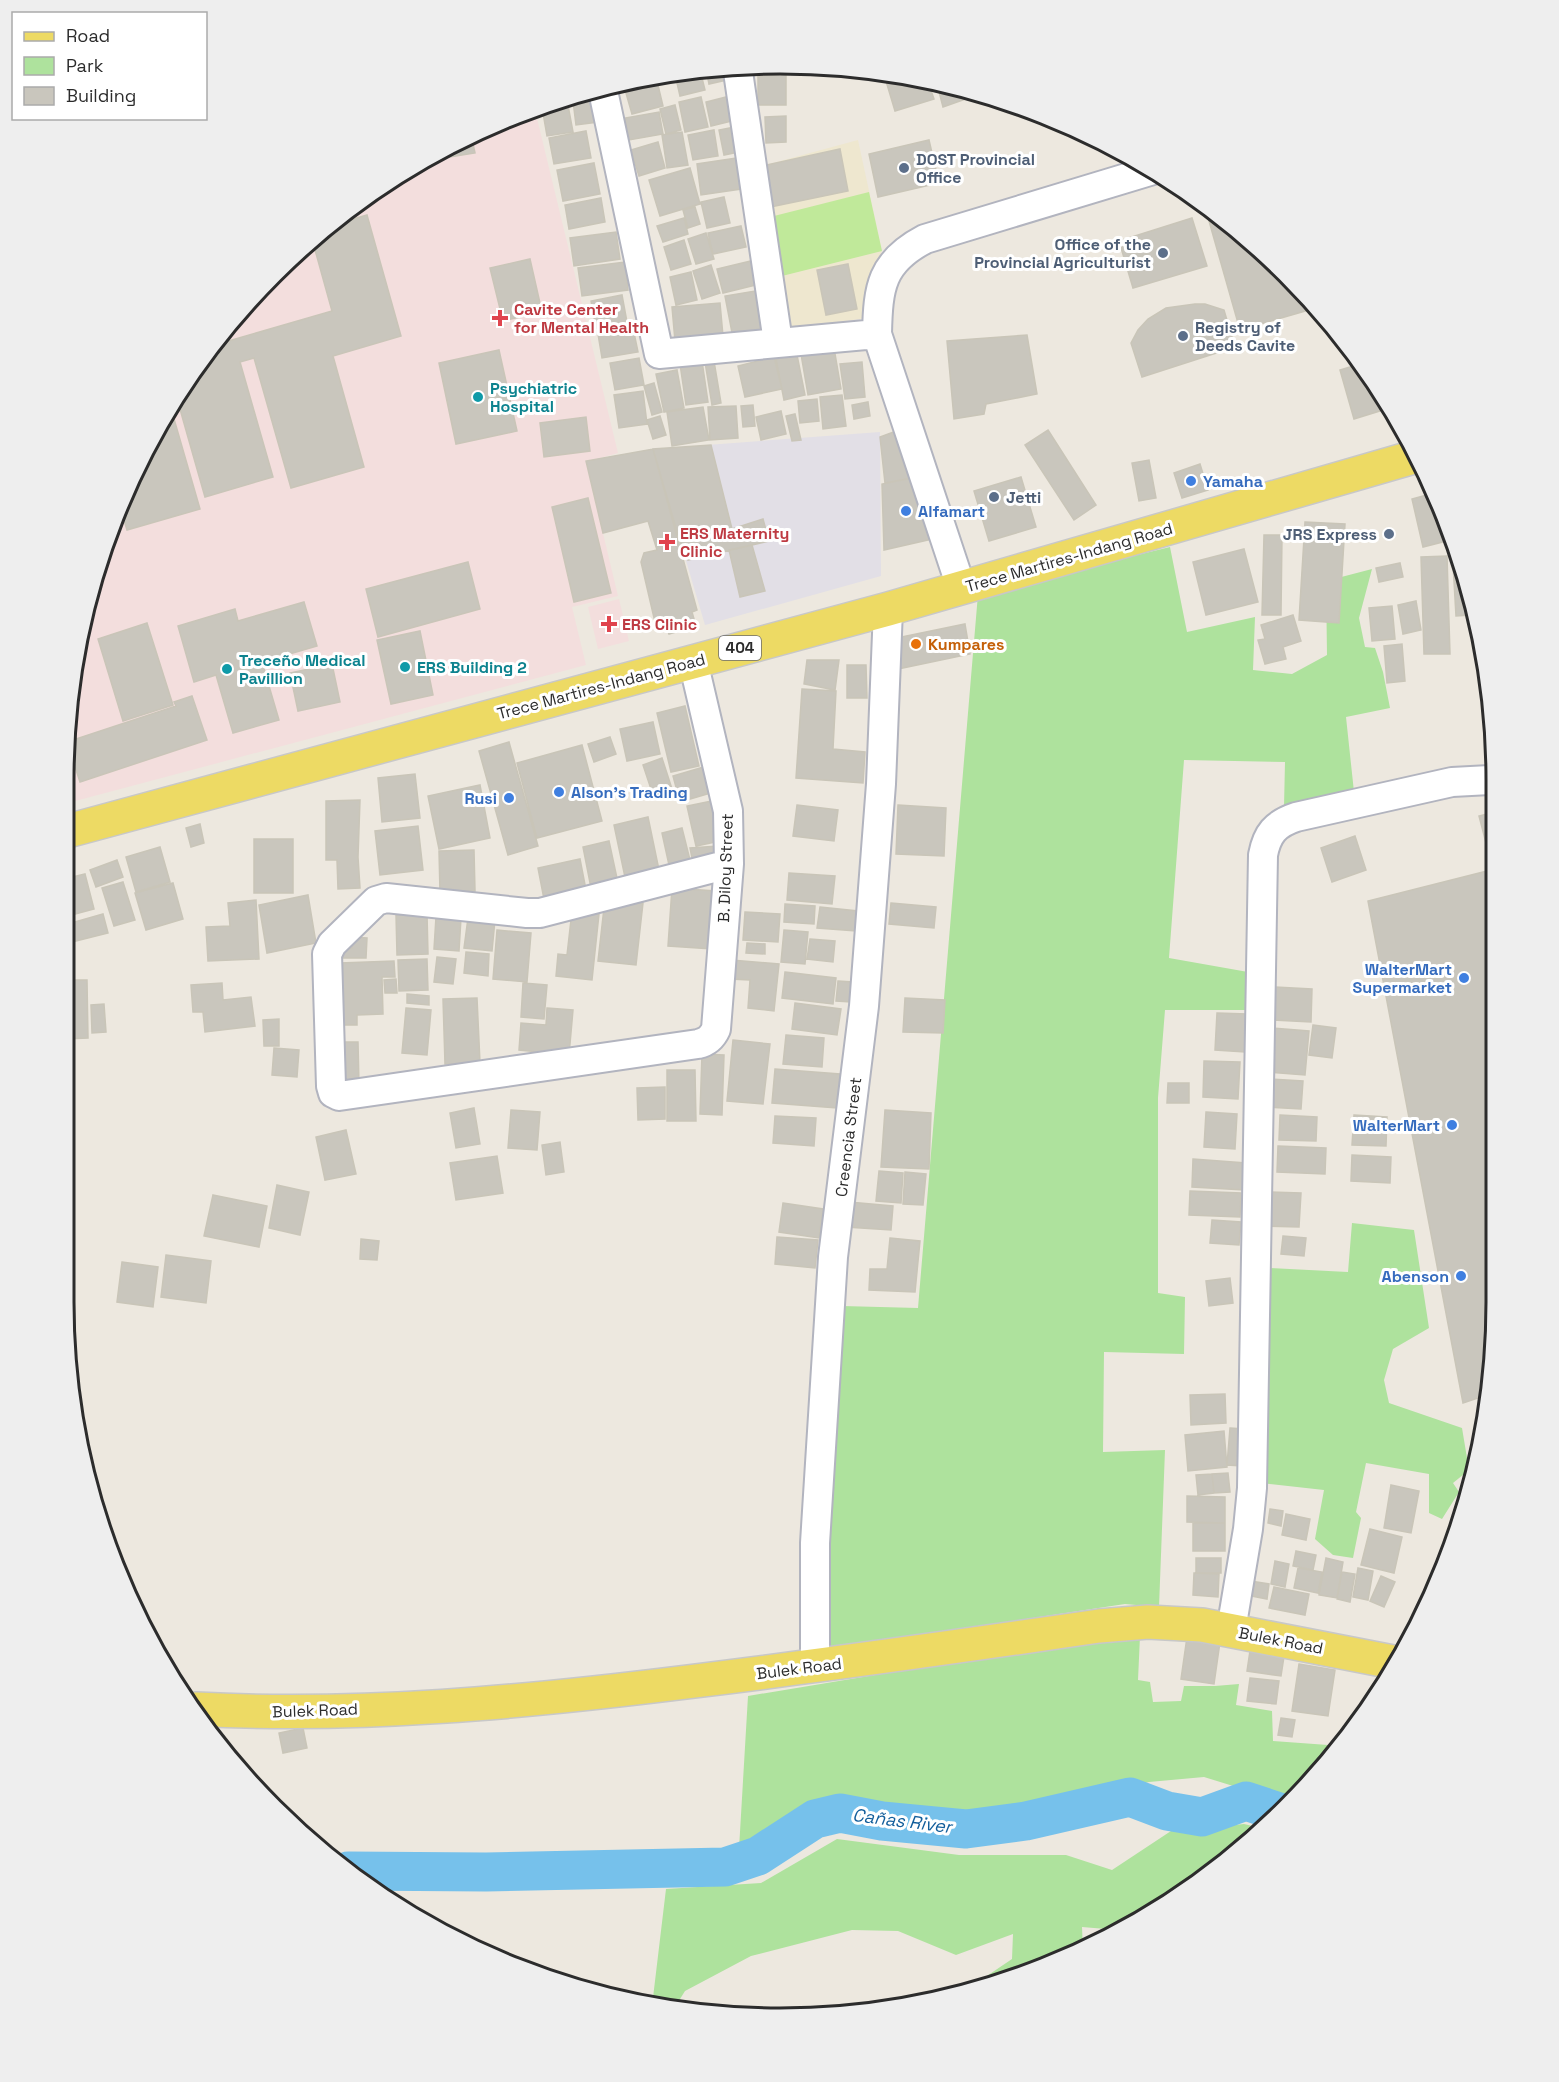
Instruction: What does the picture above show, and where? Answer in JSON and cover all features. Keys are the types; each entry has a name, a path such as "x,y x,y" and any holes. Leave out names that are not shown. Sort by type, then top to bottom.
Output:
{"main road":[{"name":"Trece Martires-Indang Road","path":"74,829 888,609 1408,459"},
{"name":"Bulek Road","path":"202,1709 255,1712 463,1705 599,1693 815,1667 1099,1626 1135,1623 1188,1624 1231,1630 1388,1661"}],"street":[{"path":"738,75 778,342"},
{"path":"604,96 659,354 877,334"},
{"path":"962,587 877,334 878,301 888,267 905,249 925,239 1141,174"},
{"name":"Creencia Street","path":"815,1667 815,1543 832,1281 864,1006 881,784 888,609"},
{"name":"B. Diloy Street","path":"693,661 726,797 729,826 729,864 716,1029 708,1040 698,1044 339,1096 333,1093 327,954 332,944 372,904 381,899 540,913 729,864"},
{"path":"1231,1630 1248,1529 1252,1488 1265,843 1276,826 1296,817 1444,784 1486,780"}],"shaded area":[{"path":"537,117 618,453 586,462 618,596 572,607 586,665 74,801 75,733 80,687 87,642 98,597 127,509 146,467 192,387 219,350 280,280 350,219 387,192 467,146"},
{"path":"858,140 882,251 865,290 866,318 784,330 762,166"},
{"path":"880,432 881,576 705,625 653,449"},
{"name":"ERS Clinic","path":"619,599 629,641 598,649 588,607"}],"green space":[{"path":"869,192 882,251 782,276 770,217"},
{"path":"1170,547 1187,632 1255,617 1253,670 1292,674 1327,655 1326,581 1372,569 1359,618 1365,647 1375,648 1383,672 1390,708 1346,717 1354,792 1284,807 1285,762 1184,760 1169,958 1248,972 1247,1010 1165,1010 1158,1098 1158,1293 1185,1297 1184,1354 1104,1352 1103,1452 1165,1450 1159,1607 1125,1604 828,1649 828,1517 842,1306 918,1308 978,594"},
{"path":"1352,1223 1414,1230 1429,1328 1393,1349 1384,1380 1389,1403 1462,1428 1467,1459 1464,1474 1453,1483 1459,1492 1442,1519 1429,1513 1429,1474 1366,1463 1356,1512 1361,1518 1353,1558 1333,1555 1315,1539 1324,1490 1261,1483 1268,1268 1348,1272"},
{"path":"1140,1636 1138,1680 1150,1682 1153,1702 1181,1701 1184,1686 1239,1684 1236,1705 1272,1711 1273,1741 1328,1745 1327,1747 1280,1801 1204,1777 1149,1782 1031,1808 965,1819 857,1802 815,1806 739,1849 748,1696 1050,1646"},
{"path":"1244,1824 1253,1826 1209,1863 1172,1890 1132,1914 1105,1929 1082,1927 1083,1940 1006,1971 985,1977 1012,1959 1013,1934 956,1955 898,1931 852,1930 751,1956 685,1991 679,2001 653,1997 666,1889 761,1883 837,1839 959,1855 1066,1855 1112,1870 1171,1831"}],"building":[{"path":"735,75 736,78 709,84 708,78"},
{"path":"786,75 786,105 758,105 758,76"},
{"path":"702,78 705,90 680,96 677,82"},
{"path":"886,82 931,90 934,99 895,111"},
{"path":"658,85 663,106 632,114 625,91"},
{"path":"939,92 966,99 943,107"},
{"path":"734,95 740,119 711,126 706,102"},
{"path":"701,97 708,127 685,132 679,102"},
{"path":"594,99 598,122 576,125 573,105"},
{"path":"675,105 681,130 666,134 660,109"},
{"path":"568,107 573,132 547,136 543,115"},
{"path":"659,112 663,134 629,140 625,118"},
{"path":"786,116 786,142 766,143 765,117"},
{"path":"740,126 744,151 724,155 719,130"},
{"path":"714,130 718,156 693,160 688,135"},
{"path":"586,131 591,158 554,164 549,138"},
{"path":"682,132 688,165 667,168 662,135"},
{"name":"DOST Provincial Office","path":"929,140 939,183 878,197 869,154"},
{"path":"658,142 665,168 639,176 631,150"},
{"path":"473,143 475,153 446,158"},
{"path":"840,149 848,191 770,207 762,166"},
{"path":"736,158 741,189 701,195 697,164"},
{"path":"594,163 600,194 563,201 557,170"},
{"path":"690,168 700,204 660,216 649,180"},
{"path":"724,197 730,223 707,228 701,202"},
{"path":"601,198 605,222 569,229 565,205"},
{"path":"695,207 700,224 688,228 683,210"},
{"path":"367,215 401,336 333,356 364,467 291,488 254,358 240,362 273,477 205,497 180,407 226,342 332,311 315,248 348,221"},
{"path":"684,218 688,234 663,242 657,226"},
{"name":"Office of the Provincial Agriculturist","path":"1192,218 1207,266 1133,288 1119,241"},
{"path":"1208,218 1279,280 1307,311 1240,330"},
{"path":"741,226 746,247 713,254 708,233"},
{"path":"616,232 620,259 574,266 570,238"},
{"path":"706,233 714,259 696,264 688,239"},
{"path":"684,240 691,264 671,270 664,247"},
{"path":"530,259 542,312 503,321 490,268"},
{"path":"755,260 760,284 723,293 717,269"},
{"path":"625,262 628,290 582,296 578,268"},
{"path":"848,264 857,309 826,315 817,270"},
{"path":"711,265 720,293 702,299 693,271"},
{"path":"691,272 697,300 676,305 670,277"},
{"path":"755,291 762,333 733,338 725,296"},
{"path":"622,295 627,322 596,328 591,301"},
{"path":"720,303 723,336 675,341 672,307"},
{"name":"Registry of Deeds Cavite","path":"1205,304 1224,310 1235,347 1142,377 1131,343 1138,330 1148,319 1166,308"},
{"path":"633,328 638,352 602,358 598,334"},
{"path":"1027,335 1037,394 986,404 984,414 954,419 947,341"},
{"path":"834,348 841,389 808,395 801,354"},
{"name":"Psychiatric Hospital","path":"499,350 517,431 456,444 439,363"},
{"path":"797,355 805,395 784,400 776,359"},
{"path":"774,357 782,389 745,397 738,366"},
{"path":"639,358 644,385 615,390 610,363"},
{"path":"702,361 708,402 686,405 680,364"},
{"path":"714,361 721,403 712,405 705,362"},
{"path":"862,362 865,397 845,399 840,364"},
{"path":"1352,366 1380,411 1354,419 1340,370"},
{"path":"677,370 684,408 664,412 656,374"},
{"path":"654,383 662,412 652,415 644,386"},
{"path":"643,391 647,424 619,428 614,395"},
{"path":"842,395 846,426 823,429 820,397"},
{"path":"817,399 819,421 800,423 798,401"},
{"path":"868,402 870,416 854,419 852,405"},
{"path":"753,405 755,426 743,427 741,406"},
{"path":"736,406 738,438 710,440 708,407"},
{"path":"703,407 709,440 672,446 667,412"},
{"path":"781,411 786,434 761,440 756,417"},
{"path":"795,414 801,440 792,441 786,416"},
{"path":"660,416 666,435 653,439 647,420"},
{"path":"173,417 200,509 127,530 124,519 127,509 146,467"},
{"path":"586,417 590,451 544,457 540,423"},
{"path":"899,430 912,478 885,483 880,437"},
{"path":"1048,430 1096,505 1074,520 1025,445"},
{"path":"711,445 732,529 763,519 769,541 688,560 684,545 681,545 653,449"},
{"name":"ERS Maternity Clinic","path":"653,449 697,610 692,612 696,626 669,634 665,624 655,622 641,562 644,553 657,550 648,521 603,533 586,461"},
{"path":"1149,460 1156,498 1139,501 1132,463"},
{"name":"Yamaha","path":"1200,464 1208,490 1182,498 1174,473"},
{"name":"Alfamart","path":"917,477 937,538 884,550 882,484"},
{"path":"1021,477 1036,527 989,541 974,491"},
{"path":"1426,495 1444,542 1423,547 1412,499"},
{"path":"588,498 611,593 574,602 552,507"},
{"path":"1305,522 1345,524 1339,623 1299,620"},
{"path":"1264,535 1282,535 1281,615 1262,615"},
{"path":"752,545 765,591 740,597 729,550"},
{"path":"1244,549 1258,602 1206,615 1193,562"},
{"path":"1447,556 1450,654 1424,654 1421,557"},
{"path":"468,562 480,609 378,637 366,589"},
{"path":"1400,563 1403,577 1379,582 1376,568"},
{"path":"1453,571 1465,615 1456,616"},
{"path":"1416,601 1421,630 1403,634 1398,605"},
{"name":"Treceño Medical Pavillion","path":"304,602 317,646 262,662 279,720 233,733 216,675 194,682 178,626 235,609 238,621"},
{"path":"1392,606 1395,639 1372,641 1369,608"},
{"path":"1293,615 1301,641 1283,647 1286,659 1265,664 1258,640 1265,639 1261,625"},
{"path":"147,623 173,705 123,721 98,639"},
{"path":"965,624 970,654 898,669 901,637"},
{"name":"ERS Building 2","path":"420,631 433,695 391,704 377,640"},
{"path":"1402,644 1405,681 1387,683 1384,646"},
{"path":"807,660 839,660 835,690 804,684"},
{"path":"332,664 340,702 298,711 290,673"},
{"path":"847,665 866,665 867,698 847,698"},
{"path":"802,689 836,691 833,749 865,752 863,783 796,778"},
{"path":"192,696 207,740 80,782 74,765 75,739 176,706 174,702"},
{"path":"685,706 699,766 671,772 657,713"},
{"path":"653,722 660,754 627,761 620,729"},
{"path":"610,737 616,754 594,762 588,744"},
{"name":"Rusi","path":"509,742 538,846 508,855 479,751"},
{"name":"Alson's Trading","path":"582,745 602,821 537,838 517,763"},
{"path":"662,758 673,792 654,798 643,765"},
{"path":"707,766 714,792 680,802 673,776"},
{"path":"415,774 420,818 382,822 378,778"},
{"path":"480,785 490,838 439,849 428,796"},
{"path":"360,800 358,857 360,888 338,889 337,860 326,860 326,801"},
{"path":"717,800 725,840 696,846 687,806"},
{"path":"797,805 838,810 834,841 793,836"},
{"path":"898,805 946,808 944,856 896,854"},
{"path":"1486,814 1486,843 1479,816"},
{"path":"648,817 659,870 625,877 614,825"},
{"path":"200,824 204,843 191,847 186,828"},
{"path":"418,826 423,870 380,875 375,831"},
{"path":"682,828 690,860 669,865 662,833"},
{"path":"1355,836 1366,870 1332,882 1321,848"},
{"path":"254,839 293,839 293,893 254,893"},
{"path":"609,841 618,883 591,888 583,847"},
{"path":"718,846 718,862 694,868 690,848"},
{"path":"160,847 170,882 136,892 126,857"},
{"path":"474,850 475,891 440,892 439,851"},
{"path":"580,859 586,890 544,899 538,868"},
{"path":"117,860 123,877 96,887 90,870"},
{"name":"WalterMart","path":"1486,871 1486,1302 1484,1349 1479,1398 1463,1403 1368,901"},
{"path":"789,873 835,876 832,904 787,900"},
{"path":"85,874 94,909 74,914 74,877"},
{"path":"123,882 135,920 114,926 102,888"},
{"path":"173,883 183,919 146,930 135,893"},
{"path":"672,888 716,891 712,949 668,946"},
{"path":"308,895 316,943 267,953 259,905"},
{"path":"605,899 643,903 636,965 598,961"},
{"path":"256,900 259,959 208,961 206,927 230,926 228,903"},
{"path":"891,903 936,907 934,928 889,924"},
{"path":"785,904 815,906 814,924 784,922"},
{"path":"820,907 858,911 856,931 817,928"},
{"path":"572,911 599,914 592,980 556,976 558,954 567,955"},
{"path":"745,912 780,914 778,942 743,940"},
{"path":"103,914 108,933 74,942 74,922"},
{"path":"427,914 428,954 397,955 396,915"},
{"path":"436,917 461,918 459,951 434,949"},
{"path":"468,918 495,920 492,951 464,948"},
{"path":"497,930 531,933 527,982 493,979"},
{"path":"784,930 808,932 805,964 781,962"},
{"path":"352,937 367,938 366,958 342,958 342,948 352,948"},
{"path":"810,939 835,941 833,962 807,959"},
{"path":"747,943 765,944 765,954 746,953"},
{"path":"466,952 489,954 488,976 464,973"},
{"path":"437,957 456,959 453,984 434,982"},
{"path":"427,959 428,990 399,991 398,960"},
{"path":"731,960 779,964 774,1011 748,1008 750,980 730,979"},
{"path":"394,961 395,977 382,977 383,1014 357,1015 357,1025 336,1025 340,963"},
{"path":"785,972 836,978 833,1004 782,998"},
{"path":"396,979 397,993 385,993 384,980"},
{"path":"74,980 87,980 88,1038 74,1039"},
{"path":"838,981 853,982 851,1002 836,1001"},
{"path":"222,983 223,1000 251,997 255,1026 205,1032 203,1012 193,1012 191,985"},
{"path":"523,983 547,985 544,1019 521,1017"},
{"path":"1275,987 1312,989 1311,1022 1273,1020"},
{"path":"407,994 429,996 429,1005 407,1003"},
{"path":"477,998 480,1063 445,1064 443,999"},
{"path":"905,998 945,1000 943,1033 903,1032"},
{"path":"795,1003 841,1009 837,1035 792,1029"},
{"path":"104,1004 106,1032 92,1033 91,1005"},
{"path":"406,1008 431,1010 427,1055 402,1053"},
{"path":"547,1008 573,1010 569,1055 519,1050 521,1023 546,1025"},
{"path":"1217,1013 1247,1014 1245,1052 1215,1050"},
{"path":"279,1019 279,1046 264,1046 263,1020"},
{"path":"1313,1025 1336,1028 1332,1058 1309,1055"},
{"path":"1272,1028 1309,1031 1305,1075 1268,1072"},
{"path":"786,1035 824,1038 822,1067 783,1064"},
{"path":"733,1040 770,1044 763,1104 727,1101"},
{"path":"337,1042 358,1042 359,1085 338,1086"},
{"path":"274,1048 299,1050 297,1077 272,1075"},
{"path":"702,1054 724,1055 722,1115 700,1114"},
{"path":"1204,1061 1240,1062 1238,1099 1203,1097"},
{"path":"775,1069 840,1074 837,1108 772,1103"},
{"path":"667,1070 695,1070 696,1121 667,1121"},
{"path":"1269,1079 1303,1081 1301,1109 1267,1107"},
{"path":"1168,1083 1189,1083 1189,1103 1167,1103"},
{"path":"665,1087 665,1119 638,1120 637,1088"},
{"path":"474,1108 480,1144 456,1148 450,1113"},
{"path":"511,1110 540,1112 537,1150 508,1148"},
{"path":"885,1110 931,1113 929,1169 881,1167"},
{"path":"1206,1112 1237,1114 1235,1149 1204,1147"},
{"path":"1280,1115 1317,1117 1316,1141 1279,1140"},
{"path":"1354,1115 1387,1117 1386,1146 1352,1145"},
{"path":"775,1116 816,1118 814,1146 773,1143"},
{"path":"346,1130 356,1174 325,1180 316,1137"},
{"path":"560,1142 564,1172 546,1175 542,1145"},
{"path":"1278,1146 1326,1148 1325,1174 1277,1172"},
{"path":"1352,1155 1391,1157 1390,1183 1351,1181"},
{"path":"497,1156 503,1193 456,1200 450,1163"},
{"path":"1193,1159 1246,1163 1244,1190 1192,1187"},
{"path":"879,1171 903,1173 901,1203 876,1201"},
{"path":"905,1172 926,1174 923,1205 903,1204"},
{"path":"277,1185 309,1192 300,1235 269,1228"},
{"path":"1190,1191 1241,1193 1240,1217 1189,1215"},
{"path":"1266,1192 1301,1193 1299,1227 1265,1226"},
{"path":"213,1195 267,1206 259,1247 204,1236"},
{"path":"849,1202 893,1206 891,1230 846,1227"},
{"path":"783,1203 823,1209 819,1238 779,1232"},
{"path":"1212,1220 1241,1222 1239,1245 1210,1243"},
{"path":"1283,1236 1306,1238 1304,1256 1281,1254"},
{"path":"777,1237 818,1240 815,1268 775,1264"},
{"path":"890,1238 920,1241 915,1292 869,1290 870,1269 887,1269"},
{"path":"361,1239 379,1241 377,1260 360,1259"},
{"path":"166,1255 211,1261 206,1303 161,1297"},
{"path":"122,1262 158,1267 153,1307 117,1302"},
{"path":"1230,1278 1233,1303 1209,1306 1206,1281"},
{"path":"1225,1394 1226,1423 1191,1425 1190,1395"},
{"path":"1230,1428 1244,1429 1242,1466 1227,1465"},
{"path":"1224,1431 1227,1467 1188,1471 1185,1435"},
{"path":"1228,1473 1230,1492 1214,1493 1212,1474"},
{"path":"1212,1474 1214,1493 1198,1495 1196,1475"},
{"path":"1391,1485 1419,1491 1411,1533 1384,1528"},
{"path":"1187,1496 1225,1497 1225,1523 1187,1522"},
{"path":"1270,1509 1283,1511 1281,1526 1268,1523"},
{"path":"1286,1514 1310,1519 1306,1540 1282,1535"},
{"path":"1193,1523 1225,1523 1225,1551 1193,1551"},
{"path":"1370,1529 1402,1537 1394,1573 1361,1565"},
{"path":"1296,1551 1316,1555 1313,1570 1293,1566"},
{"path":"1196,1558 1221,1558 1221,1573 1196,1573"},
{"path":"1326,1558 1343,1562 1337,1598 1319,1595"},
{"path":"1275,1561 1289,1564 1285,1587 1271,1584"},
{"path":"1298,1568 1322,1572 1318,1593 1294,1588"},
{"path":"1358,1568 1373,1571 1368,1600 1353,1597"},
{"path":"1342,1572 1355,1574 1350,1602 1337,1599"},
{"path":"1194,1573 1219,1574 1218,1597 1193,1595"},
{"path":"1381,1576 1395,1582 1384,1607 1370,1601"},
{"path":"1244,1580 1269,1584 1267,1599 1241,1594"},
{"path":"1274,1587 1309,1594 1305,1615 1269,1608"},
{"path":"1187,1637 1220,1642 1214,1684 1181,1679"},
{"path":"1251,1644 1285,1650 1281,1676 1247,1671"},
{"path":"1299,1664 1335,1670 1328,1716 1292,1711"},
{"path":"1250,1678 1279,1681 1276,1704 1247,1701"},
{"path":"1281,1718 1295,1720 1292,1737 1278,1735"},
{"path":"303,1728 307,1748 283,1753 279,1733"}],"waterway":[{"name":"Cañas River","path":"361,1871 486,1872 725,1867 758,1856 815,1819 840,1813 882,1821 966,1829 1026,1821 1130,1797 1167,1811 1202,1817 1246,1801 1271,1809"}],"place":[{"name":"DOST Provincial Office","path":"904,168"},
{"name":"Office of the Provincial Agriculturist","path":"1163,253"},
{"name":"Cavite Center for Mental Health","path":"500,318"},
{"name":"Registry of Deeds Cavite","path":"1183,336"},
{"name":"Psychiatric Hospital","path":"478,397"},
{"name":"Yamaha","path":"1191,481"},
{"name":"Jetti","path":"994,497"},
{"name":"Alfamart","path":"906,511"},
{"name":"JRS Express","path":"1389,534"},
{"name":"ERS Maternity Clinic","path":"667,542"},
{"name":"ERS Clinic","path":"609,624"},
{"name":"Kumpares","path":"916,644"},
{"name":"ERS Building 2","path":"405,667"},
{"name":"Treceño Medical Pavillion","path":"227,669"},
{"name":"Alson's Trading","path":"559,792"},
{"name":"Rusi","path":"509,798"},
{"name":"WalterMart Supermarket","path":"1464,978"},
{"name":"WalterMart","path":"1452,1125"},
{"name":"Abenson","path":"1461,1276"}]}
